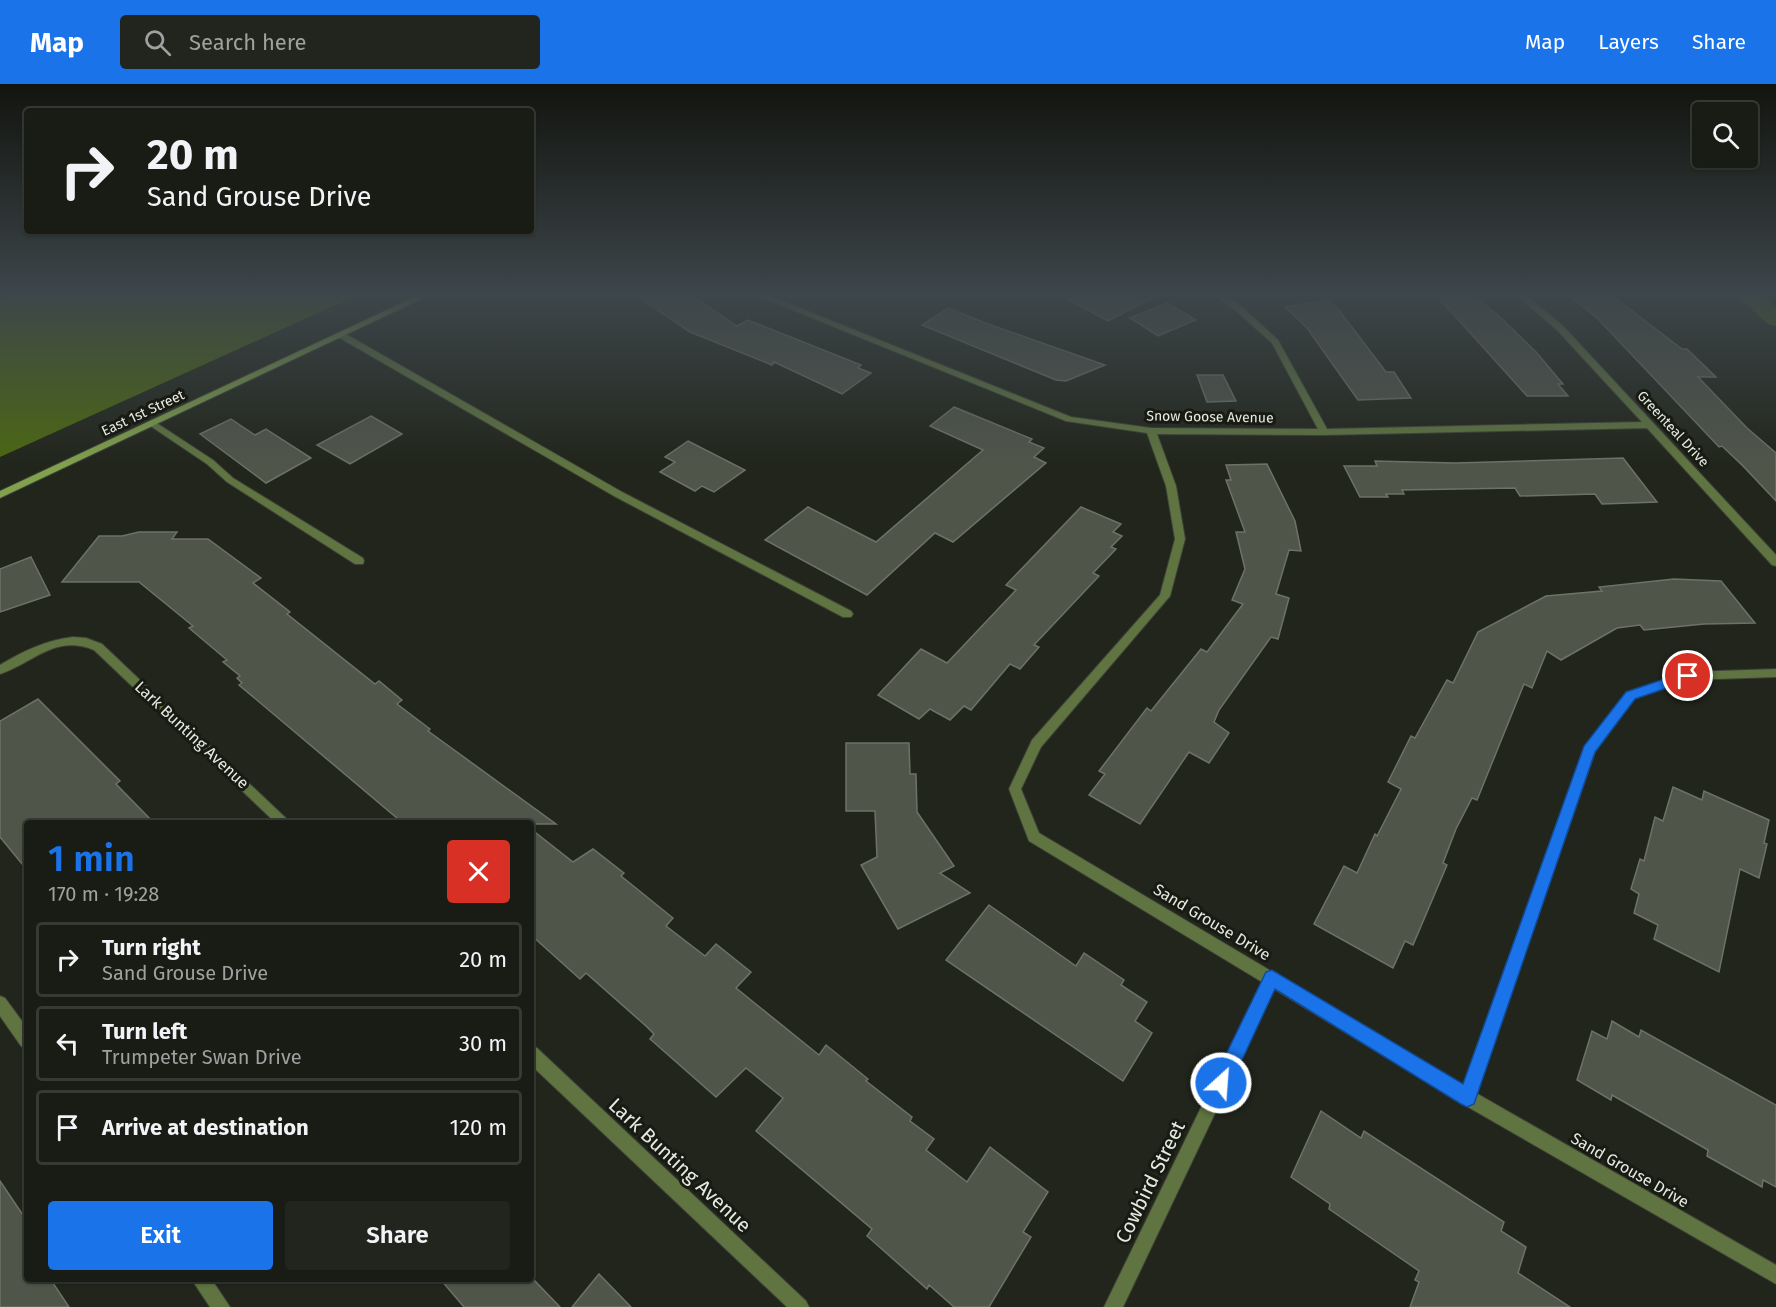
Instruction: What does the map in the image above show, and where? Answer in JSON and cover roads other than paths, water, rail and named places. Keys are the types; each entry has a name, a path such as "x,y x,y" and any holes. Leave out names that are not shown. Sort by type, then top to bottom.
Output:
{"main road":[{"name":"East 1st Street","path":"0,495 306,351"}],"street":[{"path":"369,351 618,494 847,614"},
{"name":"Snow Goose Avenue","path":"899,351 1069,419 1151,431 1324,432 1651,424"},
{"path":"1280,351 1324,432"},
{"name":"Greenteal Drive","path":"1582,351 1776,562"},
{"path":"152,423 210,462 230,480 358,561"},
{"name":"Sand Grouse Drive","path":"1151,431 1171,486 1180,539 1165,596 1036,744 1015,789 1034,837 1467,1097 1776,1275"},
{"path":"1763,546 1776,546"},
{"name":"Lark Bunting Avenue","path":"0,670 36,650 56,643 75,640 98,647 282,820"},
{"path":"1467,1097 1589,750 1631,695 1688,676 1776,673"},
{"name":"Cowbird Street","path":"1113,1307 1272,978"},
{"path":"0,1004 24,1037"},
{"name":"Lark Bunting Avenue","path":"534,1057 800,1307"},
{"path":"202,1282 221,1307"}]}
